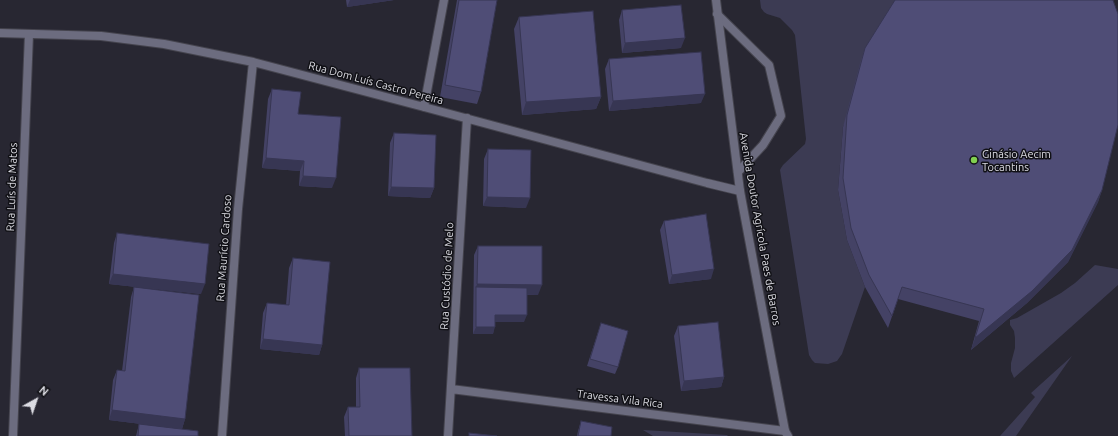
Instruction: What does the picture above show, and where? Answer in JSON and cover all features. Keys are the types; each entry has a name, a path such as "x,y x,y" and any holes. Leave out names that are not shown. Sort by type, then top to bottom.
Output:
{"street":[{"path":"424,107 444,0"},
{"name":"Avenida Doutor Agrícola Paes de Barros","path":"716,0 740,191 786,433"},
{"path":"717,14 769,65 781,116 763,144 738,172"},
{"name":"Rua Dom Luís Castro Pereira","path":"0,33 102,36 164,44 253,62 740,191"},
{"name":"Rua Luís de Matos","path":"13,436 29,34"},
{"name":"Rua Maurício Cardoso","path":"222,436 238,209 253,62"},
{"name":"Rua Custódio de Melo","path":"448,436 467,118"},
{"name":"Travessa Vila Rica","path":"451,389 786,433"}],"shaded area":[{"path":"760,0 900,0 843,127 838,190 847,240 865,287 842,354 837,361 828,364 815,363 809,355 780,170 783,165 805,144 806,139 795,35 780,18 764,12 761,8"},
{"path":"1095,265 1118,269 1118,285 1014,378 1011,371 1011,363 1015,348 1015,338 1014,331 1010,325 1010,320 1017,318 1061,293"},
{"path":"1072,356 1016,436 1000,436 1035,397 1031,393"},
{"path":"643,430 727,435 728,436 653,436"}],"building":[{"path":"459,0 497,0 481,92 445,85"},
{"name":"Ginásio Aecim Tocantins","path":"895,0 1113,0 1118,14 1118,125 1102,190 1072,250 1032,291 975,338 984,309 902,287 892,316 869,275 851,228 843,178 847,115 865,48"},
{"path":"681,5 685,38 625,43 622,10"},
{"path":"593,11 601,97 526,102 519,17"},
{"path":"701,52 705,94 613,101 609,59"},
{"path":"272,89 301,92 298,114 341,117 336,178 303,176 304,161 266,158"},
{"path":"394,133 436,135 434,188 391,187"},
{"path":"488,149 531,150 530,198 487,197"},
{"path":"706,214 714,269 672,275 664,221"},
{"path":"117,233 209,244 205,284 113,274"},
{"path":"478,246 542,246 542,285 477,284"},
{"path":"293,258 330,262 322,345 263,339 267,303 289,305"},
{"path":"134,287 199,295 185,419 112,410 117,370 125,371"},
{"path":"476,287 527,288 527,315 495,315 495,327 476,327"},
{"path":"718,322 724,377 684,381 678,326"},
{"path":"601,323 628,331 618,367 590,359"},
{"path":"359,368 410,368 412,436 349,436 348,407 360,407"},
{"path":"581,421 612,427 611,436 578,436"},
{"path":"139,424 198,431 198,436 138,436"},
{"path":"469,433 497,436 469,436"}],"place":[{"name":"Ginásio Aecim Tocantins","path":"974,160"}]}
